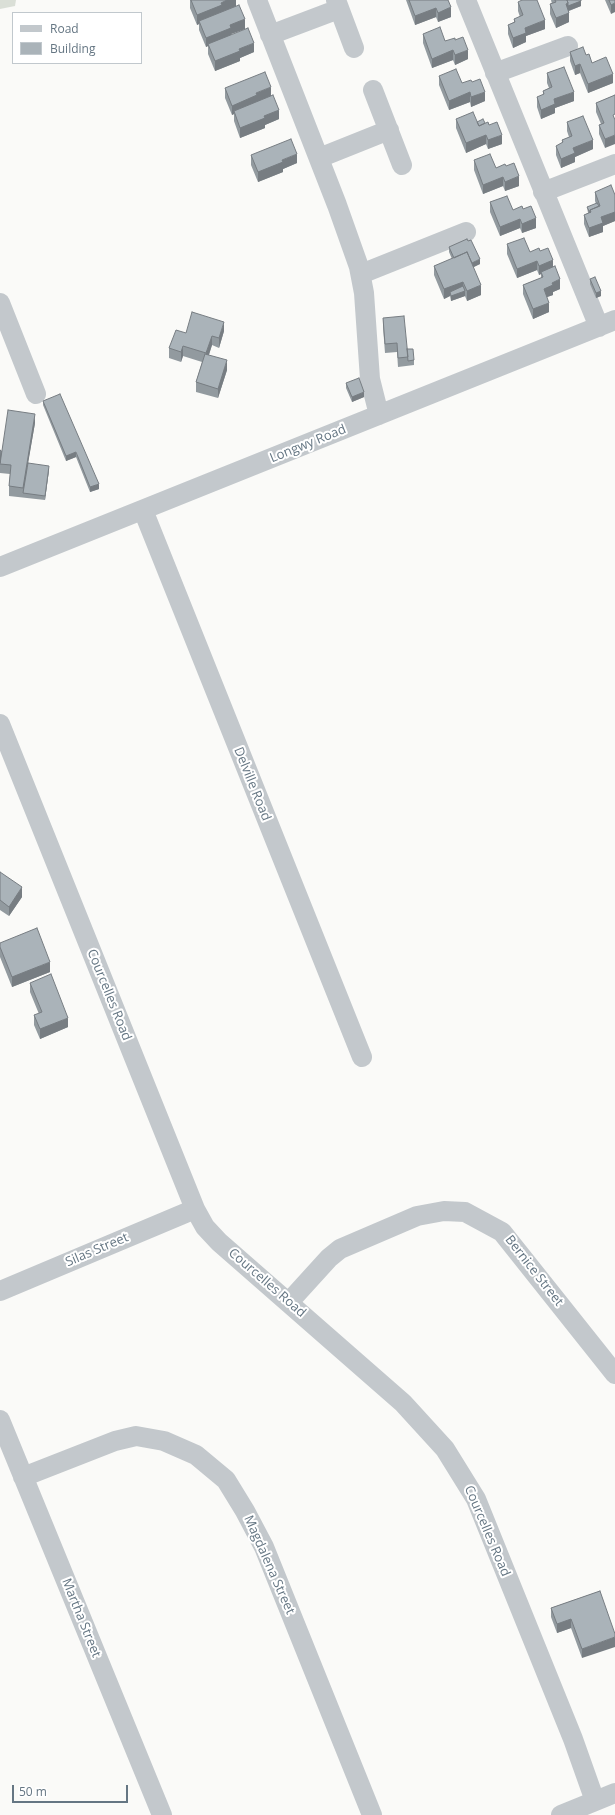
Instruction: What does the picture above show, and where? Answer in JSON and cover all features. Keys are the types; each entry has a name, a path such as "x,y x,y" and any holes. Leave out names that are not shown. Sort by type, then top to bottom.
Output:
{"street":[{"path":"257,0 338,205 360,274 364,293 370,379 379,415"},
{"path":"466,0 543,192 607,323"},
{"path":"270,35 338,4 354,48"},
{"path":"495,73 568,46"},
{"path":"373,90 402,165"},
{"path":"319,158 389,130"},
{"path":"543,192 615,164"},
{"path":"360,274 466,232"},
{"path":"0,303 36,394"},
{"name":"Longwy Road","path":"0,567 607,323"},
{"name":"Delville Road","path":"142,510 362,1057"},
{"name":"Courcelles Road","path":"0,724 195,1209 205,1227 218,1242 289,1302 403,1403 445,1449 476,1499 573,1739 595,1801"},
{"name":"Silas Street","path":"0,1291 195,1209"},
{"name":"Bernice Street","path":"289,1302 329,1258 340,1249 417,1216 444,1211 465,1212 502,1232 615,1374"},
{"name":"Martha Street","path":"0,1420 162,1815"},
{"name":"Magdalena Street","path":"23,1478 115,1441 136,1436 164,1441 196,1455 226,1480 245,1511 264,1547 372,1815"},
{"path":"561,1815 615,1793"}],"shaded area":[{"path":"0,0 16,0 15,6 0,9"}],"building":[{"path":"191,0 227,0 221,3 222,5 197,15"},
{"path":"409,0 448,0 451,7 438,13 436,8 415,16"},
{"path":"522,0 537,0 545,20 525,28 526,33 513,38 508,25 515,22 514,19 523,15 518,2"},
{"path":"555,0 567,0 568,3 566,4 569,13 556,18 550,4 556,2"},
{"path":"567,0 581,0 581,1 568,6"},
{"path":"609,0 615,0 615,3 611,5"},
{"path":"239,5 245,19 230,25 231,28 206,38 199,21"},
{"path":"440,27 445,41 463,37 468,50 455,55 453,50 432,59 423,34"},
{"path":"248,28 254,43 239,49 240,51 215,61 208,44"},
{"path":"583,47 586,55 589,54 592,63 606,57 613,74 588,84 580,64 575,66 570,52"},
{"path":"564,67 574,92 554,99 555,104 541,110 537,97 544,94 543,91 552,87 547,73"},
{"path":"456,69 462,83 480,79 485,92 471,97 470,92 449,101 439,76"},
{"path":"265,72 271,87 232,106 225,88"},
{"path":"273,95 279,110 264,116 265,118 240,128 234,111"},
{"path":"615,95 615,114 613,115 615,120 615,135 605,139 599,125 604,123 596,103"},
{"path":"473,112 479,126 488,122 489,125 497,122 502,135 488,140 486,135 466,143 456,119"},
{"path":"583,116 593,140 573,148 575,153 561,159 556,146 563,142 562,140 572,136 567,122"},
{"path":"483,119 485,123 479,126 477,122"},
{"path":"291,139 297,154 282,160 283,162 258,172 251,155"},
{"path":"490,154 496,168 505,164 506,166 514,163 519,176 505,182 503,177 483,185 474,160"},
{"path":"611,185 615,195 615,212 601,217 603,223 589,228 584,215 591,212 590,210 600,206 595,192"},
{"path":"507,196 513,210 522,206 523,209 531,206 536,218 522,224 520,219 500,227 490,202"},
{"path":"597,203 599,206 590,210 590,213 587,207"},
{"path":"524,238 530,252 539,248 540,251 548,248 553,260 539,266 537,261 517,269 507,244"},
{"path":"467,239 468,241 471,240 480,259 472,263 467,252 454,258 449,247"},
{"path":"467,252 481,285 467,291 463,282 444,289 434,266"},
{"path":"555,266 560,279 552,283 553,285 544,289 549,303 533,309 523,285 543,277 541,272"},
{"path":"595,277 601,291 596,293 590,279"},
{"path":"463,286 465,291 451,296 450,292"},
{"path":"192,312 224,322 219,338 212,336 206,353 183,346 181,352 169,348 176,330 186,333"},
{"path":"404,316 408,357 398,358 397,343 385,344 383,318"},
{"path":"407,349 413,349 414,360 408,361"},
{"path":"205,354 227,360 218,389 196,382"},
{"path":"359,378 364,392 352,397 346,383"},
{"path":"60,394 99,484 90,487 76,452 66,456 43,401"},
{"path":"8,410 35,414 23,488 9,486 11,465 0,464"},
{"path":"28,463 49,466 45,496 23,493"},
{"path":"0,872 22,887 9,907 0,900"},
{"path":"37,928 50,962 12,977 0,947 0,943"},
{"path":"51,974 68,1018 40,1029 34,1015 42,1012 30,983"},
{"path":"600,1591 615,1637 582,1649 571,1619 557,1624 551,1608"}]}
